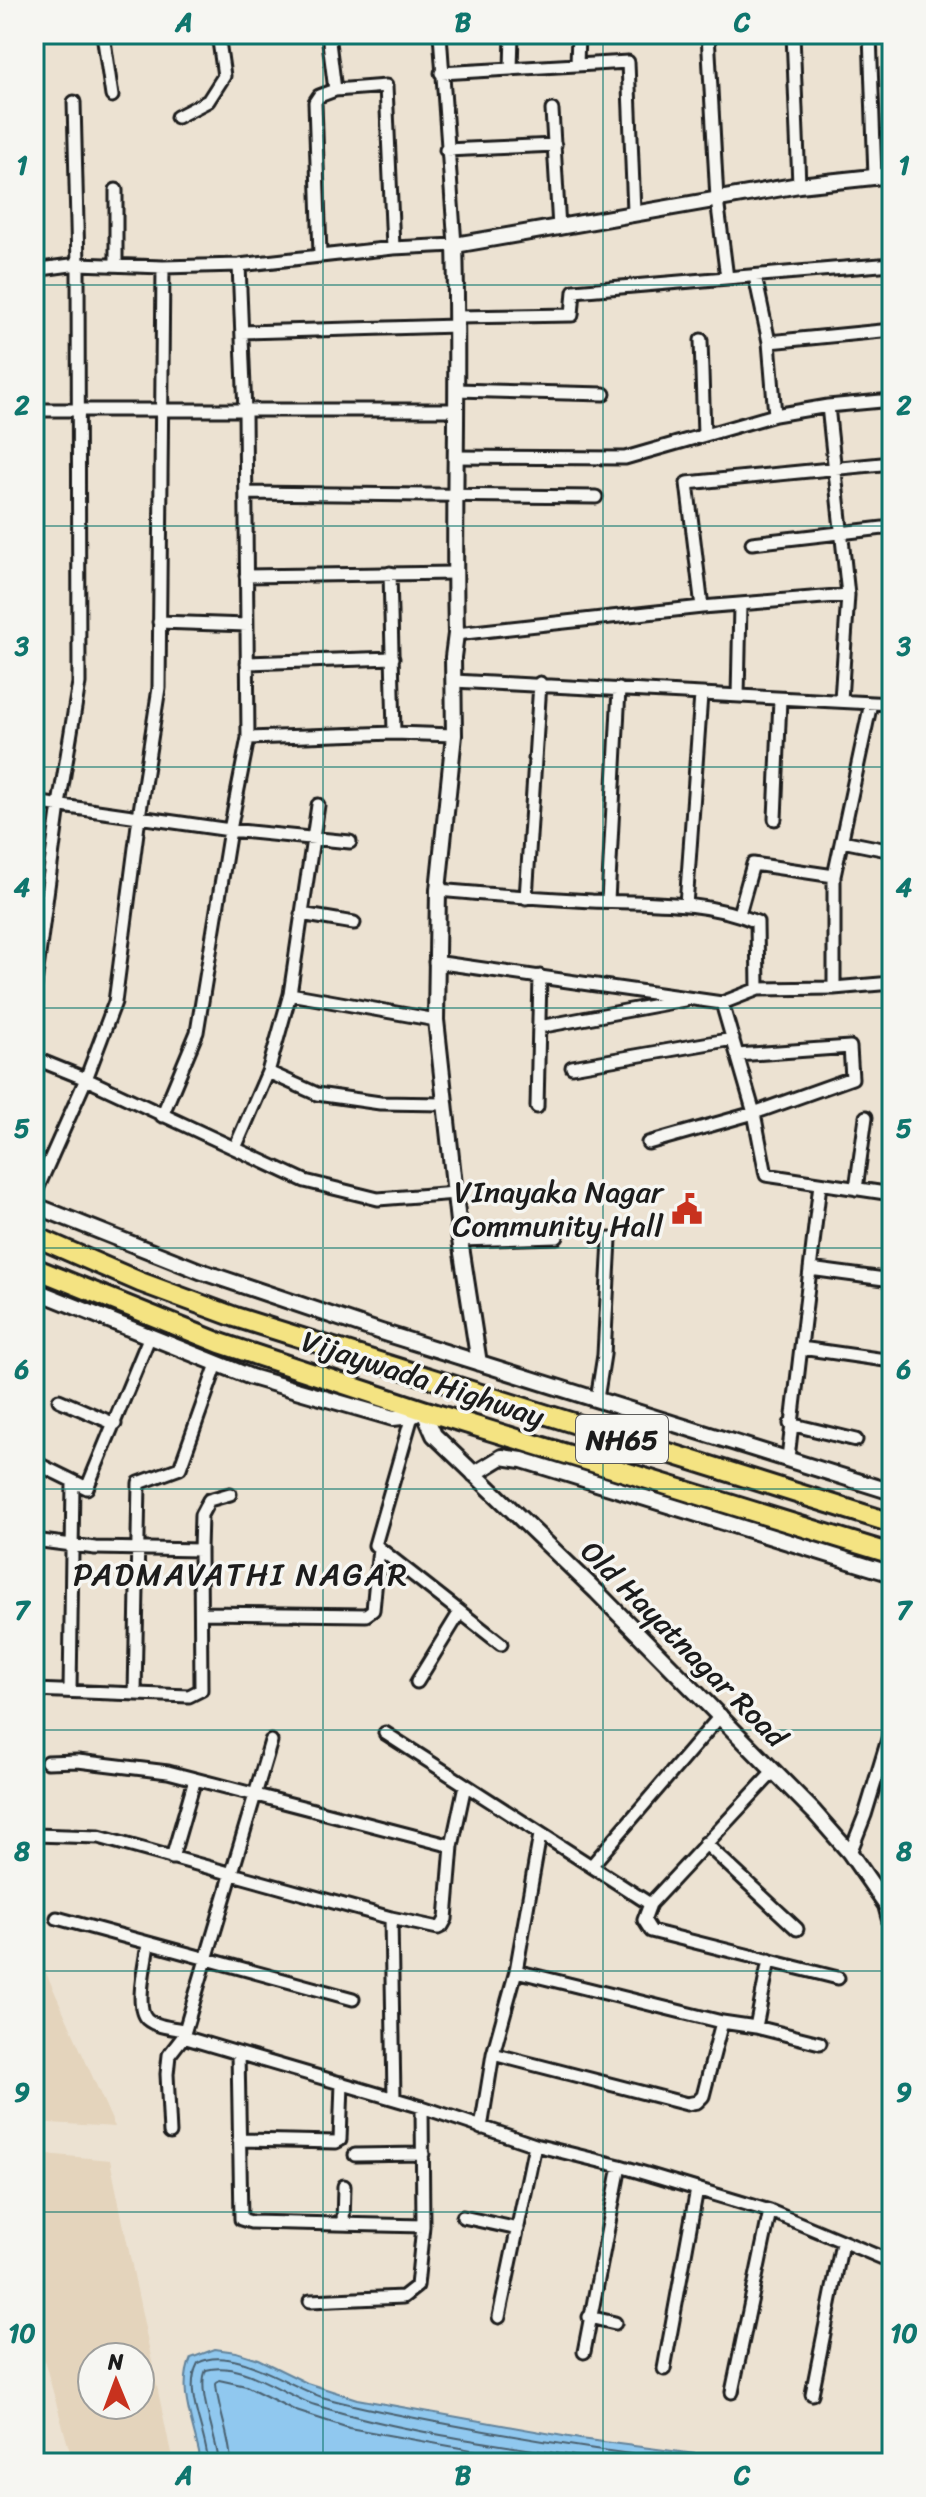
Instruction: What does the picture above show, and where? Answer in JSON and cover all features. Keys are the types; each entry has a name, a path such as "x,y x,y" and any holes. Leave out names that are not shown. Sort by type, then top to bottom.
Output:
{"highway":[{"name":"Vijaywada Highway","path":"34,1236 140,1282 235,1317 892,1523"},
{"name":"Vijaywada Highway","path":"34,1268 220,1343 418,1413 798,1535 892,1554"}],"street":[{"path":"103,34 112,96"},
{"path":"177,117 208,101 224,76 218,34"},
{"path":"328,34 335,90"},
{"path":"440,34 455,245 456,634 453,657 454,735 438,890 436,1020 460,1240 479,1363"},
{"path":"511,69 512,34"},
{"path":"577,65 578,34"},
{"path":"708,34 717,199 727,278"},
{"path":"793,34 799,185"},
{"path":"870,34 875,177"},
{"path":"441,73 628,62 634,212"},
{"path":"320,255 315,102 319,96 335,90 386,86 393,248"},
{"path":"34,992 38,940 79,683 78,264 74,102"},
{"path":"552,110 559,228"},
{"path":"446,150 555,145"},
{"path":"34,270 78,264 163,267 239,265 393,248 455,245 799,185 892,175"},
{"path":"116,190 116,265"},
{"path":"242,332 572,315 574,291 892,264"},
{"path":"162,1116 197,1032 248,738 245,412 239,265"},
{"path":"34,1196 86,1079 115,1002 159,688 163,267"},
{"path":"755,276 769,342 775,415"},
{"path":"769,342 892,330"},
{"path":"701,340 704,435"},
{"path":"456,390 604,394"},
{"path":"455,457 625,458 775,415 892,400"},
{"path":"828,406 848,595 841,700"},
{"path":"34,410 455,410"},
{"path":"702,607 687,483 892,463"},
{"path":"246,493 596,497"},
{"path":"752,543 892,527"},
{"path":"390,573 394,733"},
{"path":"246,576 455,573"},
{"path":"456,634 702,607 848,595"},
{"path":"738,696 740,605"},
{"path":"159,622 247,625"},
{"path":"247,663 393,658"},
{"path":"454,681 540,683 892,704"},
{"path":"526,898 540,683"},
{"path":"608,901 619,689"},
{"path":"686,905 701,695"},
{"path":"775,819 780,699"},
{"path":"834,988 834,876 871,703"},
{"path":"248,738 394,733 454,735"},
{"path":"34,802 230,830 350,842"},
{"path":"235,1148 268,1072 290,994 318,805"},
{"path":"842,841 892,851"},
{"path":"739,914 753,864 834,876"},
{"path":"438,890 526,898 686,905 739,914 757,922 758,989"},
{"path":"301,914 354,923"},
{"path":"435,962 722,1003 758,989 834,988 892,983"},
{"path":"537,1107 540,976"},
{"path":"290,994 436,1020"},
{"path":"539,1027 695,998"},
{"path":"722,1003 754,1113 766,1175 892,1194"},
{"path":"572,1067 733,1039"},
{"path":"648,1143 754,1113 852,1078 850,1047 737,1055"},
{"path":"34,1058 305,1181 378,1199 456,1193"},
{"path":"268,1072 317,1094 380,1103 444,1104"},
{"path":"856,1189 866,1117"},
{"path":"788,1458 820,1184"},
{"path":"34,1205 200,1271 479,1363 892,1492"},
{"path":"460,1240 557,1237"},
{"path":"597,1399 604,1355 610,1239"},
{"path":"810,1269 892,1280"},
{"path":"34,1290 251,1377 393,1418 418,1413 375,1545 501,1644"},
{"path":"34,1462 87,1488 149,1338"},
{"path":"801,1348 892,1361"},
{"path":"135,1694 139,1483 180,1468 217,1364"},
{"path":"59,1400 115,1424"},
{"name":"Old Hayatnagar Road","path":"418,1413 434,1435 721,1715 850,1853 886,1905 892,1927"},
{"path":"790,1424 856,1440"},
{"path":"474,1474 502,1457 522,1460 798,1535 892,1574"},
{"path":"70,1691 73,1483"},
{"path":"34,1690 189,1696 201,1690 200,1550 203,1508 209,1500 230,1494"},
{"path":"34,1540 95,1548 200,1550"},
{"path":"201,1613 366,1615 373,1610 379,1548"},
{"path":"417,1682 460,1612"},
{"path":"592,1865 721,1715"},
{"path":"850,1853 892,1726"},
{"path":"385,1733 650,1904"},
{"path":"170,2133 169,2055 184,2034 271,1741"},
{"path":"47,1762 78,1761 168,1772 452,1846"},
{"path":"774,1771 650,1904 644,1920 651,1931 838,1978"},
{"path":"172,1858 195,1779"},
{"path":"34,1835 99,1837 391,1918 442,1926 446,1919 452,1846 465,1785"},
{"path":"481,2128 493,2054 516,1971 540,1835"},
{"path":"705,1843 797,1929"},
{"path":"57,1918 353,1999"},
{"path":"391,1918 394,2098"},
{"path":"148,1944 140,2006 145,2017 152,2022 238,2053 394,2098 535,2145 620,2166 770,2211 892,2262"},
{"path":"756,2027 769,1960"},
{"path":"516,1971 820,2043"},
{"path":"493,2054 687,2104 697,2102 703,2096 722,2022"},
{"path":"238,2053 240,2213 244,2221 423,2226"},
{"path":"239,2140 340,2140 342,2083"},
{"path":"310,2301 403,2297 417,2286 423,2226 422,2107"},
{"path":"499,2317 535,2145"},
{"path":"355,2155 423,2154"},
{"path":"584,2352 620,2166"},
{"path":"343,2224 344,2186"},
{"path":"664,2369 697,2189"},
{"path":"732,2392 770,2211"},
{"path":"463,2217 518,2229"},
{"path":"812,2394 842,2243"},
{"path":"589,2317 615,2323"}],"shaded area":[{"path":"35,1948 115,2127 34,2122"},
{"path":"34,2153 110,2160 148,2341 76,2341 76,2421 156,2421 156,2381 173,2463 73,2463 34,2324"}],"water":[{"path":"215,2349 258,2359 307,2383 357,2399 580,2439 765,2463 201,2463 186,2397 187,2371 191,2358"}],"place":[{"name":"VInayaka Nagar Community Hall","path":"687,1209"}],"district":[{"name":"PADMAVATHI NAGAR","path":"241,1574"}]}
